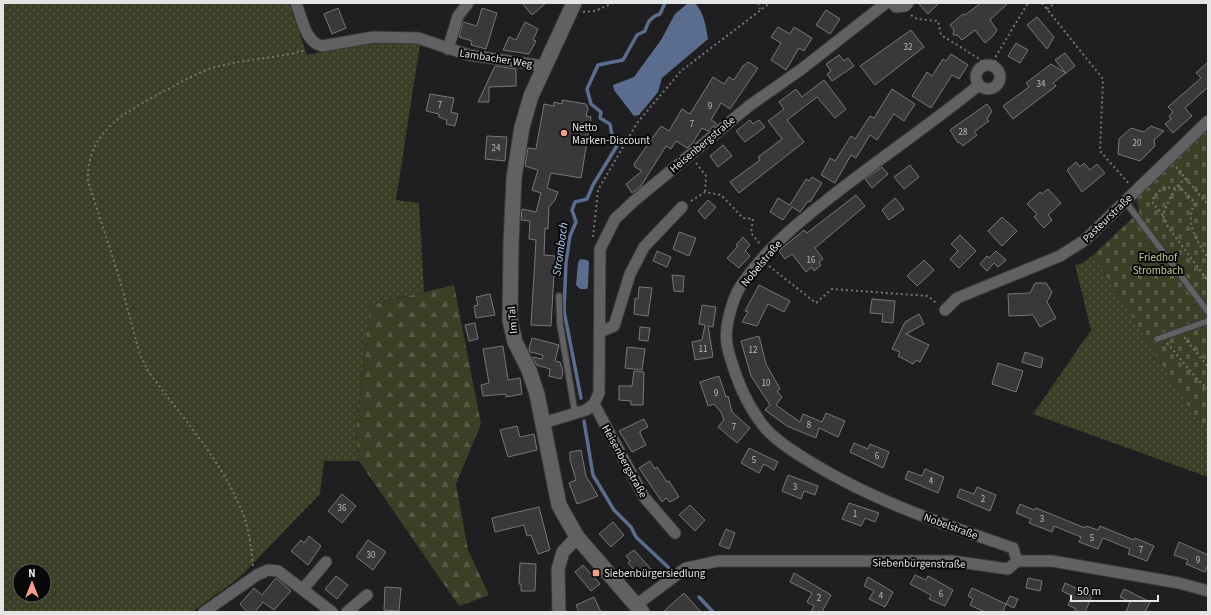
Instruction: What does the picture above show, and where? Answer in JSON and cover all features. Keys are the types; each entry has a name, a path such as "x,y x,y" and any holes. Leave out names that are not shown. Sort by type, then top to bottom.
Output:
{"main road":[{"name":"Im Tal","path":"572,8 531,96 522,127 514,178 510,320 515,342 529,370 537,394 559,505 577,537 639,608"}],"street":[{"path":"296,3 310,39 316,45"},
{"name":"Lambacher Weg","path":"448,50 458,16 468,3"},
{"name":"Heisenbergstraße","path":"674,533 644,497 594,404 599,393 600,249 614,219 634,201 749,106 802,68 886,3"},
{"path":"892,3 896,6 905,6 908,3"},
{"name":"Lambacher Weg","path":"316,45 322,46 374,37 418,38 448,50 469,56 544,66"},
{"path":"990,66 1000,74 998,84 988,89 979,84 977,76 981,67 990,66"},
{"name":"Nobelstraße","path":"979,84 849,182 783,236 754,269 739,289 729,314 726,343 735,372 752,411 767,430 790,449 848,484 889,503 943,525 1014,548 1017,561"},
{"name":"Pasteurstraße","path":"945,310 957,298 1060,256 1085,240 1208,121"},
{"path":"600,332 614,326 630,274 644,247 682,207"},
{"path":"543,423 586,410 594,404"},
{"path":"559,612 558,569 563,552 577,537"},
{"name":"Siebenbürgenstraße","path":"639,608 686,568 718,561 952,561 1008,569 1017,561 1052,561 1179,583 1208,591"},
{"path":"303,589 326,562"},
{"path":"204,612 257,575 268,570 278,571 332,612"},
{"path":"347,612 367,595"}],"lane":[{"path":"1125,200 1208,312"},
{"path":"558,296 560,324 575,413"},
{"path":"1160,338 1208,321"}],"path":[{"path":"572,8 595,11 612,3"},
{"path":"758,3 760,9"},
{"path":"600,249 593,240 598,190 637,123 681,71 760,9 770,3"},
{"path":"911,16 917,19 938,21 941,35 990,66 1028,3"},
{"path":"1042,3 1103,79 1100,151 1135,191"},
{"path":"1047,9 1055,3"},
{"path":"257,575 253,567 250,540 241,509 218,467 148,372 140,355 119,278 88,181 88,166 92,151 107,129 126,112 179,83 218,66 281,57 309,50 316,45"},
{"path":"1169,158 1208,205"},
{"path":"695,162 706,176 705,192"},
{"path":"1163,215 1171,194 1186,178"},
{"path":"1178,185 1195,203 1192,208 1190,222 1192,231 1208,258"},
{"path":"1176,188 1162,188 1153,196 1152,202 1163,215 1168,227 1208,280"},
{"path":"682,207 705,192 721,195 743,218 753,219 751,233 761,245"},
{"path":"772,268 816,303 832,289 928,296 945,310"},
{"path":"1180,332 1195,353 1208,367"},
{"path":"1160,338 1208,389"}],"green space":[{"path":"3,3 289,3 307,55 373,42 420,44 396,200 419,203 424,292 370,305 356,432 359,461 324,461 320,494 239,578 192,612 3,612"},
{"name":"Friedhof Strombach","path":"1208,130 1208,428 1195,417 1093,255 1139,212 1136,197"},
{"path":"1093,255 1195,417 1208,428 1208,477 1033,414 1091,330 1075,265 1083,263"},
{"path":"454,285 481,424 456,484 468,550 489,595 459,606 359,461 356,432 370,305"}],"water":[{"path":"688,3 695,3 701,11 708,39 662,78 658,92 639,115 634,116 614,90 613,85 634,77 661,40 675,14"},
{"path":"580,259 587,260 589,262 587,289 580,289 576,285 578,263"}],"building":[{"path":"522,3 546,3 532,15"},
{"path":"918,3 939,3 928,14"},
{"path":"981,3 1008,3 990,20 997,30 993,36 985,43 975,30 962,40 957,35 953,35 954,30 950,25 963,14 965,15"},
{"path":"338,8 346,28 332,34 324,14"},
{"path":"482,8 497,13 486,49 471,45 472,41 459,37 463,22 477,26"},
{"path":"826,10 840,19 830,34 816,25"},
{"path":"1037,17 1054,37 1047,49 1027,25"},
{"path":"525,22 538,29 533,40 536,41 529,54 503,50 509,37 516,40"},
{"path":"778,27 790,34 794,27 812,38 804,51 799,48 786,70 771,60 781,43 771,37"},
{"path":"911,30 924,47 875,85 860,66"},
{"path":"1016,43 1028,50 1020,63 1008,56"},
{"path":"1065,53 1075,66 1066,73 1055,60"},
{"path":"951,54 968,65 959,79 952,75 931,108 912,96 927,72 932,76 943,59 946,61"},
{"path":"839,55 844,61 848,58 854,66 832,81 827,74 831,71 826,64"},
{"path":"748,62 758,68 730,109 721,103 711,120 716,123 715,125 708,131 702,128 692,144 687,148 676,141 671,149 666,146 641,186 632,193 626,184 642,171 635,167 634,164 661,126 669,131 682,109 690,114 713,77 724,84 729,77 734,80 743,66"},
{"path":"1208,62 1208,87 1185,108 1192,116 1173,133 1165,124 1171,119 1169,116 1173,112 1168,107 1201,78 1196,73"},
{"path":"1051,64 1066,73 1053,83 1056,86 1013,119 1003,106 1029,87 1026,83"},
{"path":"495,66 516,69 516,86 489,87 489,102 478,102"},
{"path":"824,80 846,109 835,118 817,97 787,120 804,142 739,193 730,182 760,160 758,157 782,139 768,121 784,109 779,102 796,89 802,97"},
{"path":"892,89 915,104 904,121 894,114 877,140 870,135 856,158 851,155 835,183 821,175 830,158 835,161 851,136 855,139 870,116 874,118"},
{"path":"430,94 454,98 451,112 458,114 455,126 446,124 447,120 439,117 439,114 426,111"},
{"path":"562,100 586,104 588,108 586,116 591,117 581,178 551,173 547,188 558,192 555,200 549,207 548,229 545,228 544,255 555,256 551,326 531,325 536,240 529,239 530,221 521,220 522,209 536,212 541,193 532,190 538,170 525,166 528,148 536,149 544,104 554,106 554,102 562,104"},
{"path":"987,104 992,111 987,119 989,121 974,132 977,135 963,146 959,142 958,143 950,130"},
{"path":"750,120 753,124 759,120 765,127 745,142 736,131"},
{"path":"1151,126 1164,131 1154,140 1155,146 1140,161 1118,154 1119,139 1131,128 1144,132"},
{"path":"487,136 507,137 505,161 485,159"},
{"path":"723,145 732,156 718,167 710,156"},
{"path":"1076,162 1080,167 1084,163 1090,170 1097,164 1105,173 1082,192 1067,170"},
{"path":"910,165 919,177 904,189 894,177"},
{"path":"882,167 888,174 872,188 865,179"},
{"path":"812,177 822,183 810,202 808,201 800,212 792,207 783,220 770,212 778,198 790,205 806,179 809,181"},
{"path":"1048,189 1061,203 1048,215 1052,220 1044,228 1034,217 1037,214 1027,204 1040,192 1042,194"},
{"path":"856,195 865,206 815,248 823,259 819,262 821,265 814,271 812,267 806,272 792,254 785,259 779,251 781,249 804,230 807,233"},
{"path":"895,198 904,209 889,220 882,210"},
{"path":"708,200 716,207 705,219 698,211"},
{"path":"1002,217 1017,231 1002,246 988,231"},
{"path":"679,232 696,238 689,256 673,249"},
{"path":"960,235 976,251 959,268 950,259 958,251 951,244"},
{"path":"743,237 750,245 745,251 750,256 739,268 727,258 738,246 736,245"},
{"path":"657,251 671,257 667,267 653,261"},
{"path":"996,251 1006,260 998,267 994,263 987,271 980,264 987,256 989,258"},
{"path":"924,260 934,270 917,286 907,276"},
{"path":"672,275 684,276 683,292 674,291"},
{"path":"1035,283 1046,283 1052,292 1047,302 1056,318 1040,327 1033,315 1009,316 1008,294 1030,293"},
{"path":"759,285 790,301 784,312 768,304 757,326 742,322 748,312 745,311"},
{"path":"639,287 652,288 648,316 634,314 635,298 638,299"},
{"path":"490,294 495,315 476,318 474,306 478,305 476,297"},
{"path":"872,299 895,301 893,323 882,322 883,314 870,313"},
{"path":"702,305 716,307 713,327 708,326 713,357 695,360 692,342 702,340 705,325 699,324"},
{"path":"919,314 924,324 906,334 929,345 920,362 916,360 913,364 898,356 900,352 892,349 905,322"},
{"path":"475,323 478,339 469,341 465,325"},
{"path":"640,327 650,328 648,341 639,340"},
{"path":"759,336 766,364 780,389 777,391 782,397 776,405 800,422 803,414 822,422 826,413 845,421 838,437 819,428 816,438 787,426 765,410 770,405 751,376 741,341"},
{"path":"532,338 559,345 555,361 560,362 563,372 561,379 549,376 550,369 537,365 532,357 542,359 543,355 530,352 529,349"},
{"path":"503,346 508,380 520,378 522,394 506,397 506,394 483,396 481,385 489,383 483,349"},
{"path":"627,347 645,349 642,370 625,368"},
{"path":"1025,352 1043,358 1041,368 1022,362"},
{"path":"998,363 1023,371 1016,392 992,384"},
{"path":"634,371 644,372 643,405 631,405 631,401 619,400 619,386 632,386"},
{"path":"719,376 726,397 728,396 732,412 750,428 737,443 718,427 724,420 721,412 714,404 708,406 700,382"},
{"path":"644,419 648,427 640,431 640,433 646,445 632,452 619,431"},
{"path":"517,426 520,437 534,434 537,450 508,457 500,430"},
{"path":"854,443 868,449 870,444 889,452 883,468 850,452"},
{"path":"749,448 778,462 774,470 764,464 759,473 741,463"},
{"path":"581,450 586,476 598,496 577,504 569,483 576,480 570,460 570,452"},
{"path":"650,461 655,469 657,467 667,482 669,481 679,497 670,502 666,498 662,502 639,468"},
{"path":"925,469 944,477 938,493 905,479 908,471 922,476"},
{"path":"788,475 818,486 815,495 804,491 801,499 782,491"},
{"path":"977,487 996,495 990,511 957,497 960,489 974,494"},
{"path":"342,494 356,506 342,523 328,511"},
{"path":"849,503 879,513 875,522 865,518 861,526 842,519"},
{"path":"1020,504 1034,510 1036,508 1085,528 1086,526 1098,530 1100,526 1134,540 1135,538 1154,546 1147,561 1128,554 1130,549 1103,538 1098,549 1079,542 1081,537 1054,526 1052,532 1029,523 1031,519 1016,513"},
{"path":"690,505 705,520 695,531 679,515"},
{"path":"539,507 550,550 538,554 531,535 527,536 524,525 495,532 492,518"},
{"path":"613,522 624,535 611,547 599,534"},
{"path":"726,529 735,533 729,549 719,545"},
{"path":"309,536 321,546 308,565 291,551 301,540 304,543"},
{"path":"368,540 386,552 373,570 356,557"},
{"path":"1179,542 1208,555 1208,564 1205,572 1186,564 1188,560 1174,555"},
{"path":"634,550 651,569 641,578 628,563 630,561 626,556"},
{"path":"520,563 536,564 535,591 521,591 521,584 519,584"},
{"path":"583,565 600,584 591,591 575,572"},
{"path":"794,573 831,595 822,612 811,612 814,606 807,602 812,593 790,582"},
{"path":"915,575 926,580 928,576 953,590 945,606 929,599 931,595 910,584"},
{"path":"336,576 348,585 337,599 325,589"},
{"path":"868,577 893,592 885,607 869,599 874,591 864,586"},
{"path":"276,578 291,591 274,610 263,602 255,612 247,612 240,604 254,588 262,595"},
{"path":"1028,578 1042,581 1040,591 1026,588"},
{"path":"1065,583 1092,596 1085,612 1074,612 1076,609 1068,605 1072,596 1062,591"},
{"path":"385,587 401,588 399,611 384,610"},
{"path":"972,588 1006,604 1003,612 985,612 970,605 973,599 968,596"},
{"path":"1124,589 1150,602 1145,612 1126,612 1130,602 1120,597"},
{"path":"684,593 701,612 663,612"},
{"path":"1010,596 1018,599 1014,608 1006,604"},
{"path":"594,597 601,612 579,612 576,605"}],"waterway":[{"name":"Strombach","path":"581,398 564,311 566,262 570,236 576,222 572,210 575,202 587,199 593,185 618,144 612,135 610,124 600,118 601,112 591,104 587,89 598,65 623,60 637,35 645,31 650,20 660,14 665,3"},
{"name":"Strombach","path":"584,421 593,475 614,510 631,527 636,537 669,568"},
{"name":"Strombach","path":"699,597 713,612"}],"place":[{"name":"Netto Marken-Discount","path":"564,133"},
{"name":"Siebenbürgersiedlung","path":"596,573"}]}
